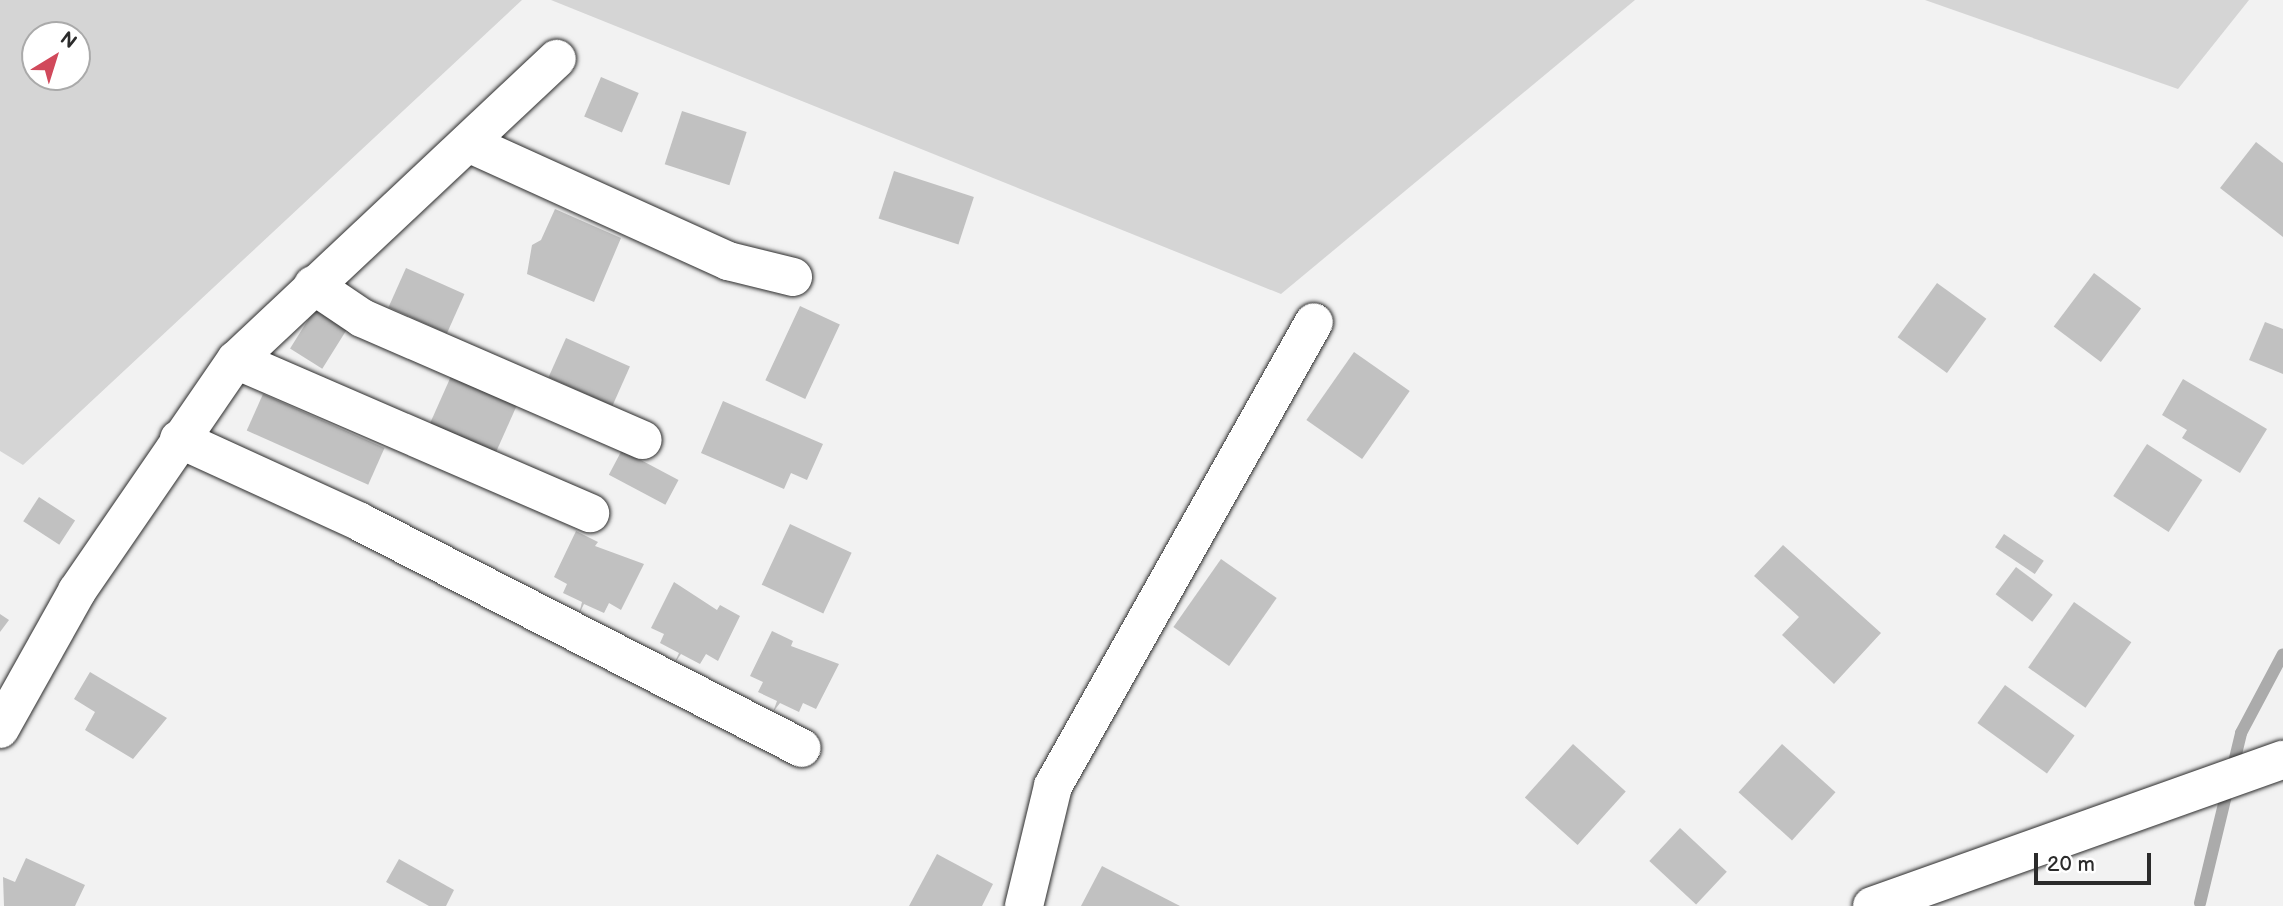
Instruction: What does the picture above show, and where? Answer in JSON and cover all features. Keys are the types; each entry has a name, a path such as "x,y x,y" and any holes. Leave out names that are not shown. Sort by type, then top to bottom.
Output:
{"street":[{"path":"0,729 56,625 179,439 236,360 557,59"},
{"path":"468,143 727,261 793,277"},
{"path":"313,285 362,318 643,440"},
{"path":"1024,906 1053,786 1314,322"},
{"path":"236,360 590,513"},
{"path":"179,439 360,522 802,748"},
{"path":"1872,906 1915,899 2283,760"}],"shaded area":[{"path":"0,0 522,0 23,465 0,451"},
{"path":"551,0 1635,0 1281,294"},
{"path":"1925,0 2249,0 2178,89"}],"building":[{"path":"601,77 639,93 622,133 584,117"},
{"path":"682,111 747,132 729,185 665,164"},
{"path":"2256,142 2283,163 2283,237 2220,188"},
{"path":"894,171 974,197 958,245 879,219"},
{"path":"555,209 621,238 594,302 527,274 532,245 541,240"},
{"path":"406,268 464,294 447,333 389,307"},
{"path":"2094,273 2141,309 2101,362 2054,327"},
{"path":"1937,283 1986,319 1947,373 1898,337"},
{"path":"800,306 840,325 805,399 765,380"},
{"path":"316,307 348,327 322,369 290,349"},
{"path":"2265,322 2283,329 2283,374 2249,360"},
{"path":"566,338 630,366 612,406 549,377"},
{"path":"1354,352 1410,391 1362,459 1306,420"},
{"path":"452,374 518,403 492,461 426,432"},
{"path":"2183,379 2267,429 2240,473 2182,438 2187,430 2162,415"},
{"path":"263,394 385,448 368,485 247,431"},
{"path":"723,401 823,444 807,480 791,473 784,489 701,453"},
{"path":"2147,444 2202,480 2169,532 2113,496"},
{"path":"622,450 679,480 665,505 609,475"},
{"path":"39,497 75,520 59,545 23,521"},
{"path":"790,524 852,553 823,613 762,585"},
{"path":"576,531 598,542 595,546 644,564 621,610 609,603 604,613 584,604 579,614 582,602 563,593 567,584 554,577"},
{"path":"2004,534 2044,561 2035,574 1995,547"},
{"path":"1783,545 1881,633 1834,684 1782,635 1799,617 1754,576"},
{"path":"1221,559 1277,598 1229,666 1173,627"},
{"path":"2016,567 2053,595 2032,622 1996,594"},
{"path":"674,582 717,610 720,605 740,616 718,661 706,654 700,664 681,654 674,664 679,653 660,643 664,634 651,628"},
{"path":"2074,602 2131,642 2085,708 2028,668"},
{"path":"0,614 9,620 0,632"},
{"path":"772,631 793,641 791,646 839,664 816,709 803,703 799,712 780,703 773,712 777,701 758,692 763,682 750,676"},
{"path":"90,672 167,718 133,759 85,730 95,712 74,699"},
{"path":"2005,685 2075,736 2047,774 1977,723"},
{"path":"1573,744 1626,792 1578,845 1525,798"},
{"path":"1782,744 1836,792 1792,840 1739,792"},
{"path":"1680,828 1727,872 1696,905 1649,861"},
{"path":"937,854 993,884 982,906 909,906"},
{"path":"26,858 85,885 75,906 4,906 3,877 15,882"},
{"path":"399,859 454,890 446,906 429,906 386,882"},
{"path":"1102,866 1180,906 1081,906"}],"waterway":[{"path":"2200,903 2241,733 2283,654"}]}
